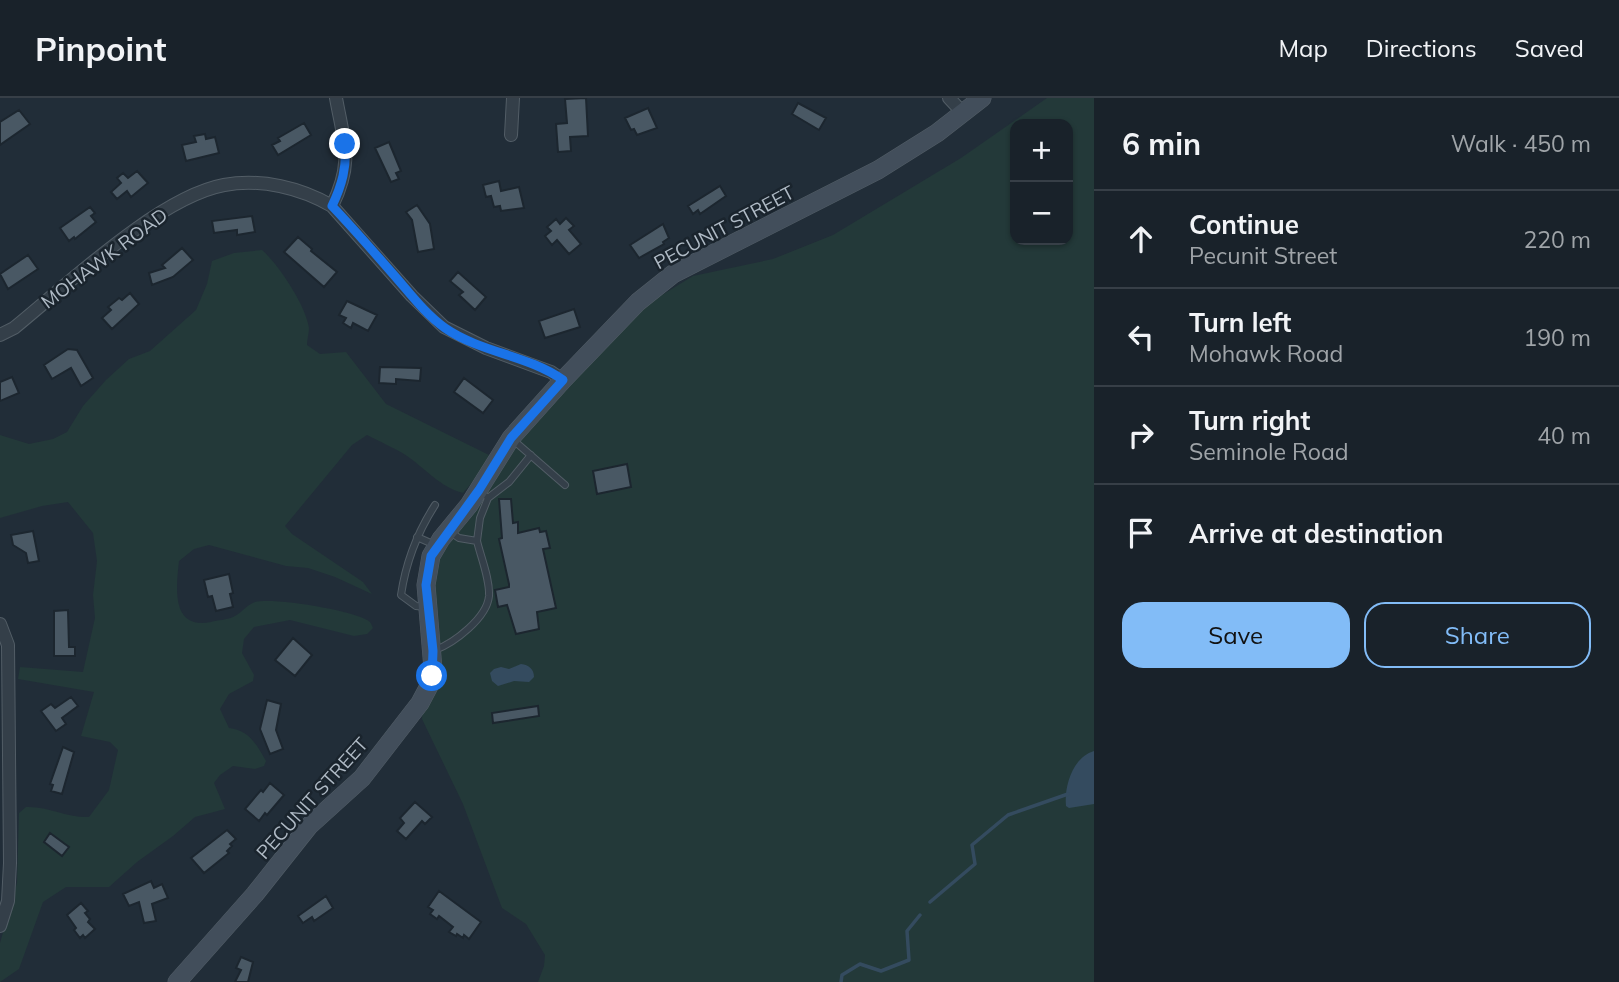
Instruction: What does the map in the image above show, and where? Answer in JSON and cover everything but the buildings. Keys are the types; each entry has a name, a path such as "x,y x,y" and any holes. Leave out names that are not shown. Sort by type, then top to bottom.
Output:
{"street":[{"path":"332,206 340,190 347,160 336,98"},
{"path":"511,135 513,98"},
{"path":"949,98 963,113"},
{"name":"PECUNIT STREET","path":"177,982 255,894 309,826 362,778 426,692 433,669 427,608 427,570 437,546 484,494 511,438 563,380 638,302 673,274 877,170 937,133 982,98"},
{"name":"MOHAWK ROAD","path":"0,335 14,328 104,255 164,211 204,191 226,184 272,185 303,192 332,206 412,296 444,327 477,345 551,372 563,380"},
{"path":"0,624 8,645 10,863 8,901 0,926"}],"lane":[{"path":"511,438 565,485"},
{"path":"433,651 461,635 475,621 488,601 487,581 477,541 484,494 509,482 531,455"},
{"path":"427,608 416,606 401,595 416,537 435,505"},
{"path":"448,531 459,538 477,541"},
{"path":"416,537 437,546"}],"green space":[{"path":"1047,98 1094,98 1094,982 538,982 545,955 526,924 502,908 463,804 422,719 434,584 440,556 524,433 644,306 693,276 773,259 833,235 961,158 1010,124 1010,245 1073,245 1073,119 1017,119"},
{"path":"262,250 284,275 303,309 309,328 307,345 320,354 346,352 386,404 489,455 487,465 463,493 440,482 402,453 367,435 352,445 285,526 292,534 363,582 372,594 308,568 286,566 209,545 194,549 179,561 177,594 179,605 189,620 198,623 211,622 236,616 255,602 278,601 345,612 367,620 373,628 367,634 354,636 290,620 254,627 244,639 242,653 254,675 253,681 229,694 220,709 229,728 242,732 256,744 266,761 264,766 255,769 233,766 220,775 214,783 225,809 195,817 109,887 66,887 43,902 19,969 0,982 0,943 17,883 19,813 26,807 34,807 89,817 109,790 118,750 110,742 81,736 94,692 18,679 20,667 83,672 95,618 93,595 97,561 93,533 68,502 0,518 0,435 29,444 53,439 67,432 83,406 106,380 129,359 150,351 196,310 207,284 212,261 234,253"}],"water":[{"path":"521,664 529,666 533,672 534,677 529,682 514,681 498,686 492,681 490,673 494,669 509,669"},
{"path":"1094,751 1094,804 1069,808 1066,806 1066,798 1071,773 1080,759"}],"waterway":[{"path":"930,902 975,864 972,845 1008,815 1068,794"},
{"path":"841,982 842,975 860,964 881,971 909,960 907,931 920,915"}],"route":[{"path":"345,144 347,160 344,176 332,206 412,296 444,327 456,334 551,372 563,380 511,438 469,505 431,556 427,570 426,604 434,663 432,676"}]}
